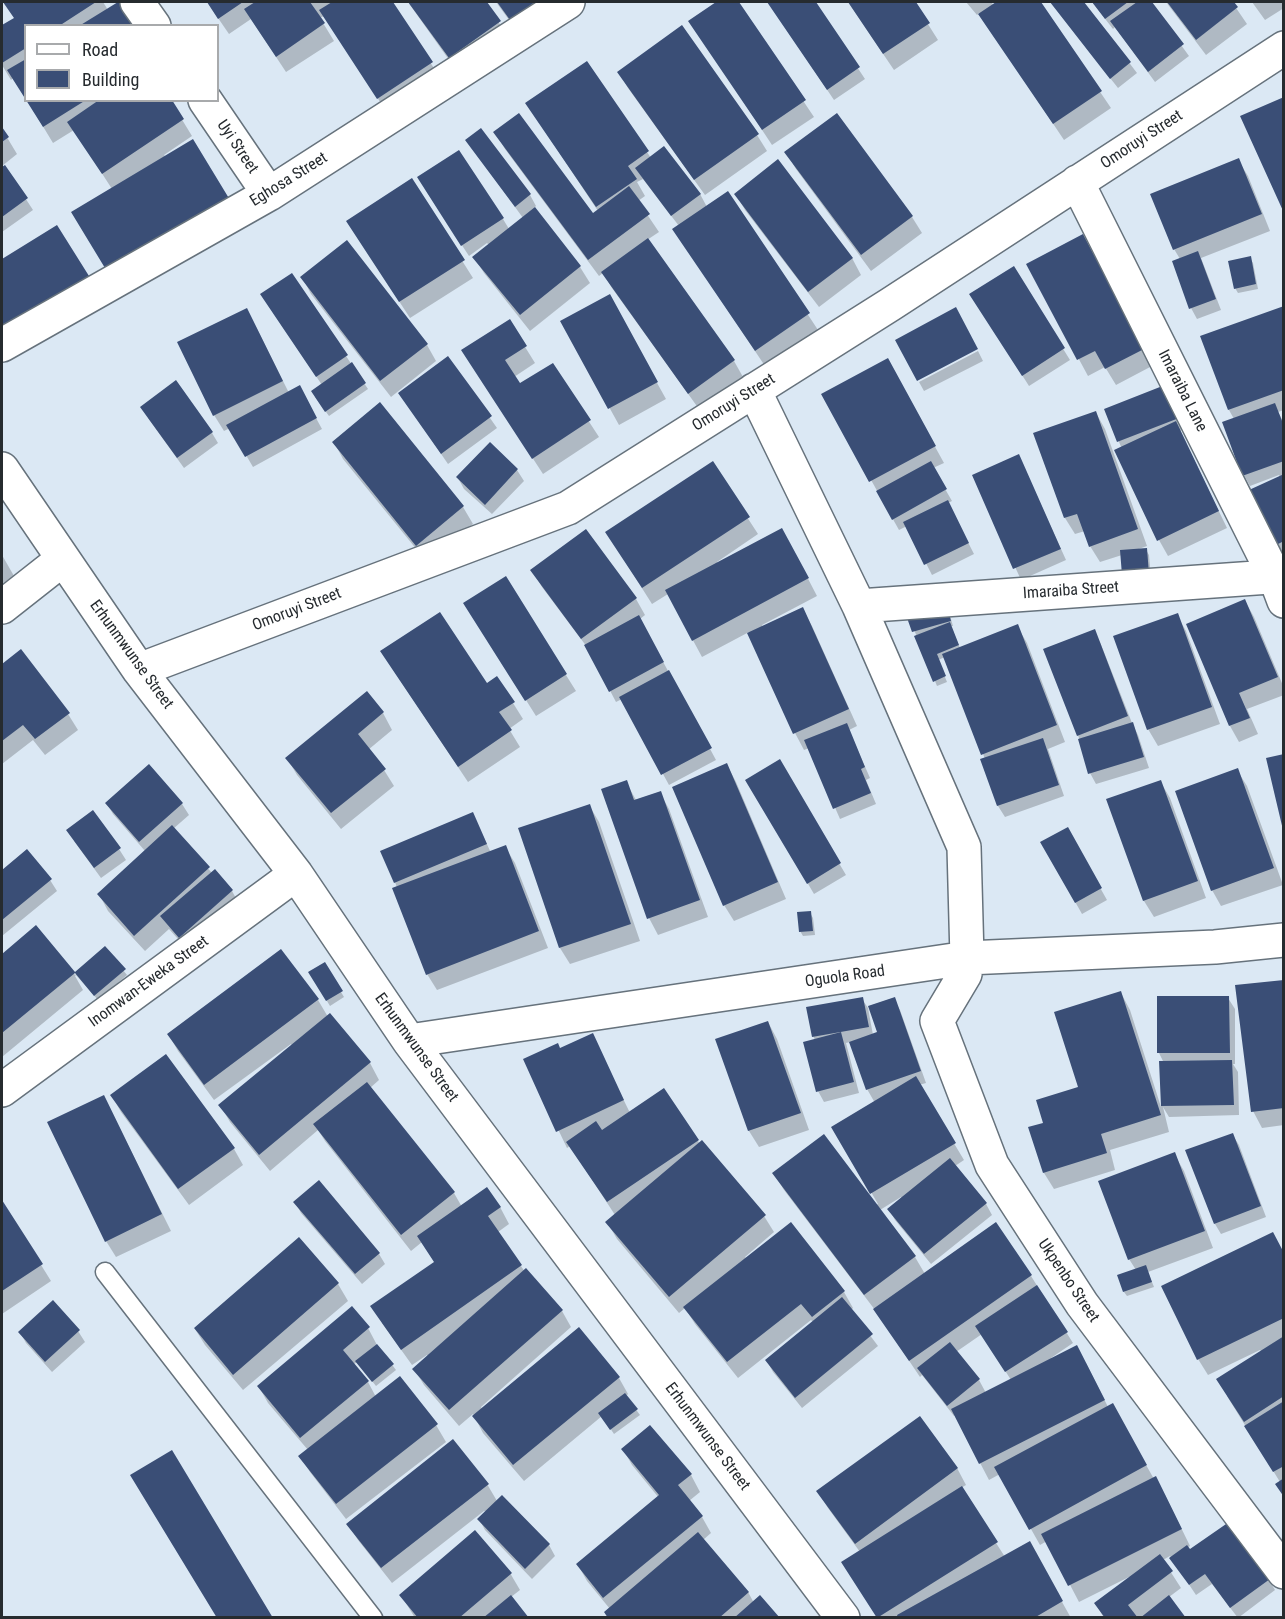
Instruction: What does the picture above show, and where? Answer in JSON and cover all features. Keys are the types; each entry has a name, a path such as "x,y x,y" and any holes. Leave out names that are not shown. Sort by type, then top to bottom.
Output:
{"street":[{"path":"138,2 153,24"},
{"name":"Eghosa Street","path":"2,345 269,194 568,2"},
{"name":"Omoruyi Street","path":"139,670 568,508 1284,48"},
{"name":"Uyi Street","path":"207,102 269,194"},
{"name":"Imaraiba Lane","path":"1077,182 1281,584"},
{"path":"754,390 859,606 964,847 967,958"},
{"name":"Erhunmwunse Street","path":"2,470 139,670 296,874 409,1041 843,1617"},
{"path":"2,607 63,559"},
{"name":"Imaraiba Street","path":"859,606 1281,584"},
{"name":"Inomwan-Eweka Street","path":"2,1090 296,874"},
{"name":"Oguola Road","path":"409,1041 967,958 1215,947 1284,940"},
{"name":"Ukpenbo Street","path":"967,958 965,974 937,1021 992,1165 1082,1304 1284,1572"}],"lane":[{"path":"105,1272 373,1617"}],"building":[{"path":"3,2 96,2 62,24 24,24 24,49 2,63 2,25 14,18"},
{"path":"121,2 135,24 82,24"},
{"path":"207,2 243,2 218,19"},
{"path":"255,2 310,2 325,23 276,57 244,9"},
{"path":"332,2 393,2 433,62 377,99 319,10"},
{"path":"408,2 487,2 501,21 449,58"},
{"path":"497,2 535,2 510,20"},
{"path":"716,2 739,2 806,100 762,130 688,21"},
{"path":"767,2 816,2 860,67 827,90"},
{"path":"848,2 916,2 930,23 883,54"},
{"path":"996,2 1041,2 1102,91 1053,124 978,14"},
{"path":"1050,2 1084,2 1131,62 1110,79"},
{"path":"1092,2 1128,2 1105,19"},
{"path":"1137,2 1152,2 1184,44 1148,72 1110,21"},
{"path":"1167,2 1234,2 1238,7 1196,40"},
{"path":"682,25 759,134 694,180 617,72"},
{"path":"24,60 24,97 7,70"},
{"path":"587,61 649,151 628,166 637,179 596,207 525,103"},
{"path":"1284,97 1284,213 1240,116"},
{"path":"27,102 83,102 43,127"},
{"path":"96,102 173,102 184,119 102,174 67,122"},
{"path":"519,113 593,213 629,186 650,214 588,260 493,132"},
{"path":"837,113 913,216 861,255 784,152"},
{"path":"2,127 9,137 2,142"},
{"path":"481,128 531,194 515,207 465,140"},
{"path":"193,139 230,200 108,273 71,212"},
{"path":"664,146 701,194 671,216 635,168"},
{"path":"459,150 504,218 461,246 417,177"},
{"path":"1239,158 1262,214 1173,250 1150,194"},
{"path":"778,159 853,258 808,292 734,194"},
{"path":"5,165 28,198 2,217 2,167"},
{"path":"412,178 465,260 399,302 346,221"},
{"path":"728,191 810,313 755,351 672,229"},
{"path":"535,207 581,266 520,315 472,257"},
{"path":"57,225 89,276 2,330 2,259"},
{"path":"1083,234 1144,349 1105,369 1095,351 1077,360 1026,264"},
{"path":"648,238 735,360 688,394 601,272"},
{"path":"347,240 428,344 380,381 300,277"},
{"path":"1198,251 1216,299 1189,309 1172,261"},
{"path":"1251,256 1256,284 1234,289 1228,261"},
{"path":"1014,266 1065,348 1022,376 969,294"},
{"path":"292,273 348,355 316,377 260,294"},
{"path":"610,294 658,382 608,409 560,321"},
{"path":"1284,306 1284,390 1228,410 1200,336"},
{"path":"956,307 978,349 917,381 895,340"},
{"path":"247,308 283,381 213,416 177,342"},
{"path":"510,319 527,346 505,360 520,383 553,363 591,420 532,459 461,350"},
{"path":"448,356 492,416 441,454 398,393"},
{"path":"888,358 936,446 869,482 821,394"},
{"path":"352,362 366,383 325,412 311,391"},
{"path":"176,380 213,432 177,458 140,407"},
{"path":"300,385 317,418 245,457 226,425"},
{"path":"1165,385 1179,418 1117,442 1104,409"},
{"path":"380,402 464,506 416,546 332,442"},
{"path":"1275,403 1284,426 1284,461 1242,476 1222,422"},
{"path":"1096,411 1138,529 1089,547 1077,514 1064,518 1033,433"},
{"path":"1176,421 1219,511 1157,541 1114,450"},
{"path":"490,442 518,469 485,505 456,477"},
{"path":"1019,454 1061,549 1013,569 972,475"},
{"path":"713,461 750,517 642,588 605,532"},
{"path":"931,461 947,489 892,520 876,491"},
{"path":"1284,474 1284,541 1276,545 1249,490"},
{"path":"948,500 969,543 924,565 903,522"},
{"path":"782,528 809,578 692,641 665,590"},
{"path":"586,529 637,598 581,639 530,570"},
{"path":"1147,548 1149,574 1122,575 1120,550"},
{"path":"506,576 567,674 525,701 463,603"},
{"path":"1245,599 1278,677 1239,693 1250,718 1229,726 1186,624"},
{"path":"946,602 951,621 912,632 906,615"},
{"path":"803,607 849,709 793,734 747,633"},
{"path":"440,612 487,683 497,676 515,702 499,712 512,730 458,767 380,651"},
{"path":"1178,613 1212,707 1147,730 1113,636"},
{"path":"639,615 664,662 609,692 584,645"},
{"path":"950,622 959,645 937,654 946,676 933,682 914,636"},
{"path":"1018,624 1057,725 981,755 942,654"},
{"path":"1095,629 1128,716 1077,736 1043,649"},
{"path":"21,649 70,713 35,739 23,725 2,741 2,664"},
{"path":"669,670 712,748 661,775 619,697"},
{"path":"367,691 384,712 358,734 386,769 331,813 285,758"},
{"path":"1133,722 1144,757 1088,774 1078,739"},
{"path":"847,723 865,767 861,769 871,793 833,809 804,740"},
{"path":"1043,738 1059,785 997,806 980,759"},
{"path":"1284,754 1284,830 1283,830 1266,758"},
{"path":"780,759 841,863 807,884 745,780"},
{"path":"727,763 778,882 723,906 672,787"},
{"path":"149,764 183,803 139,842 105,803"},
{"path":"1238,768 1274,868 1211,891 1175,791"},
{"path":"627,780 634,800 661,791 700,900 647,919 601,789"},
{"path":"1161,780 1198,881 1143,901 1106,799"},
{"path":"590,804 631,924 559,948 518,828"},
{"path":"93,810 121,848 94,868 66,830"},
{"path":"473,812 487,844 394,883 380,851"},
{"path":"172,825 210,867 134,936 97,894"},
{"path":"1068,827 1102,888 1075,903 1040,842"},
{"path":"506,845 539,931 426,975 392,888"},
{"path":"27,849 52,879 2,920 2,870"},
{"path":"215,869 233,890 179,938 160,916"},
{"path":"811,911 813,931 799,932 797,912"},
{"path":"36,925 75,972 105,946 126,969 94,996 75,973 2,1033 2,954"},
{"path":"281,949 319,999 204,1085 167,1034"},
{"path":"325,962 343,991 326,1001 308,972"},
{"path":"1284,980 1284,1108 1251,1112 1235,985"},
{"path":"1121,991 1161,1115 1101,1134 1107,1153 1043,1173 1028,1127 1043,1123 1036,1100 1078,1087 1054,1012"},
{"path":"1157,996 1229,996 1230,1053 1157,1053"},
{"path":"863,997 869,1027 812,1037 806,1007"},
{"path":"895,997 921,1071 866,1090 849,1042 877,1032 868,1006"},
{"path":"330,1013 371,1062 259,1155 218,1105"},
{"path":"768,1021 801,1113 748,1131 715,1039"},
{"path":"841,1032 854,1082 816,1092 803,1042"},
{"path":"593,1033 624,1100 556,1132 523,1059 558,1043 560,1048"},
{"path":"166,1054 235,1148 178,1189 110,1095"},
{"path":"1232,1060 1234,1105 1161,1106 1159,1061"},
{"path":"916,1076 956,1143 870,1194 831,1127"},
{"path":"367,1082 455,1192 401,1235 313,1124"},
{"path":"664,1088 699,1140 607,1202 566,1142 596,1121 602,1130"},
{"path":"104,1095 162,1214 105,1242 47,1122"},
{"path":"1233,1133 1261,1206 1214,1224 1185,1150"},
{"path":"824,1134 916,1256 864,1295 772,1173"},
{"path":"702,1140 766,1215 669,1297 605,1222"},
{"path":"1175,1152 1205,1231 1128,1260 1098,1181"},
{"path":"950,1158 987,1203 924,1254 887,1209"},
{"path":"319,1180 380,1253 355,1274 293,1202"},
{"path":"487,1187 501,1207 488,1216 522,1265 401,1350 370,1306 434,1262 417,1236"},
{"path":"2,1200 43,1264 2,1291"},
{"path":"791,1222 845,1291 812,1317 801,1304 727,1362 683,1307"},
{"path":"996,1222 1032,1275 909,1361 873,1309"},
{"path":"1273,1232 1284,1253 1284,1318 1197,1360 1161,1286"},
{"path":"299,1237 339,1283 233,1375 194,1328"},
{"path":"1146,1265 1152,1282 1123,1292 1117,1275"},
{"path":"526,1268 563,1310 449,1410 412,1369"},
{"path":"1037,1285 1068,1332 1005,1372 975,1326"},
{"path":"842,1297 873,1334 795,1398 765,1360"},
{"path":"53,1300 80,1330 45,1362 18,1332"},
{"path":"352,1306 370,1327 343,1350 369,1381 300,1438 257,1386"},
{"path":"579,1327 620,1377 513,1465 472,1416"},
{"path":"1284,1336 1284,1396 1244,1422 1216,1379"},
{"path":"950,1342 980,1379 947,1406 917,1368"},
{"path":"377,1344 394,1364 372,1382 355,1361"},
{"path":"1077,1345 1105,1400 979,1464 951,1409"},
{"path":"400,1376 438,1424 336,1504 298,1456"},
{"path":"625,1393 638,1409 610,1430 598,1413"},
{"path":"1284,1401 1284,1466 1273,1472 1244,1426"},
{"path":"1113,1403 1147,1465 1029,1530 994,1467"},
{"path":"920,1416 958,1468 855,1544 816,1491"},
{"path":"650,1425 692,1474 678,1485 703,1516 603,1598 576,1564 659,1495 621,1449"},
{"path":"453,1439 489,1484 381,1568 346,1524"},
{"path":"172,1450 273,1618 217,1618 130,1475"},
{"path":"1156,1476 1182,1529 1068,1586 1041,1534"},
{"path":"1284,1478 1284,1497 1275,1484"},
{"path":"962,1486 998,1542 877,1618 841,1562"},
{"path":"502,1495 550,1544 525,1569 477,1519"},
{"path":"1229,1522 1270,1579 1230,1608 1205,1574 1189,1585 1169,1558 1187,1545 1190,1549"},
{"path":"475,1530 512,1573 459,1618 418,1618 399,1595"},
{"path":"698,1532 749,1592 719,1618 608,1618 604,1612"},
{"path":"1030,1541 1063,1601 1034,1618 898,1618 897,1615"},
{"path":"1160,1554 1173,1571 1128,1605 1138,1618 1105,1618 1094,1603"},
{"path":"511,1595 529,1618 483,1618"},
{"path":"760,1595 780,1618 734,1618"},
{"path":"1169,1595 1186,1618 1140,1618"}]}
